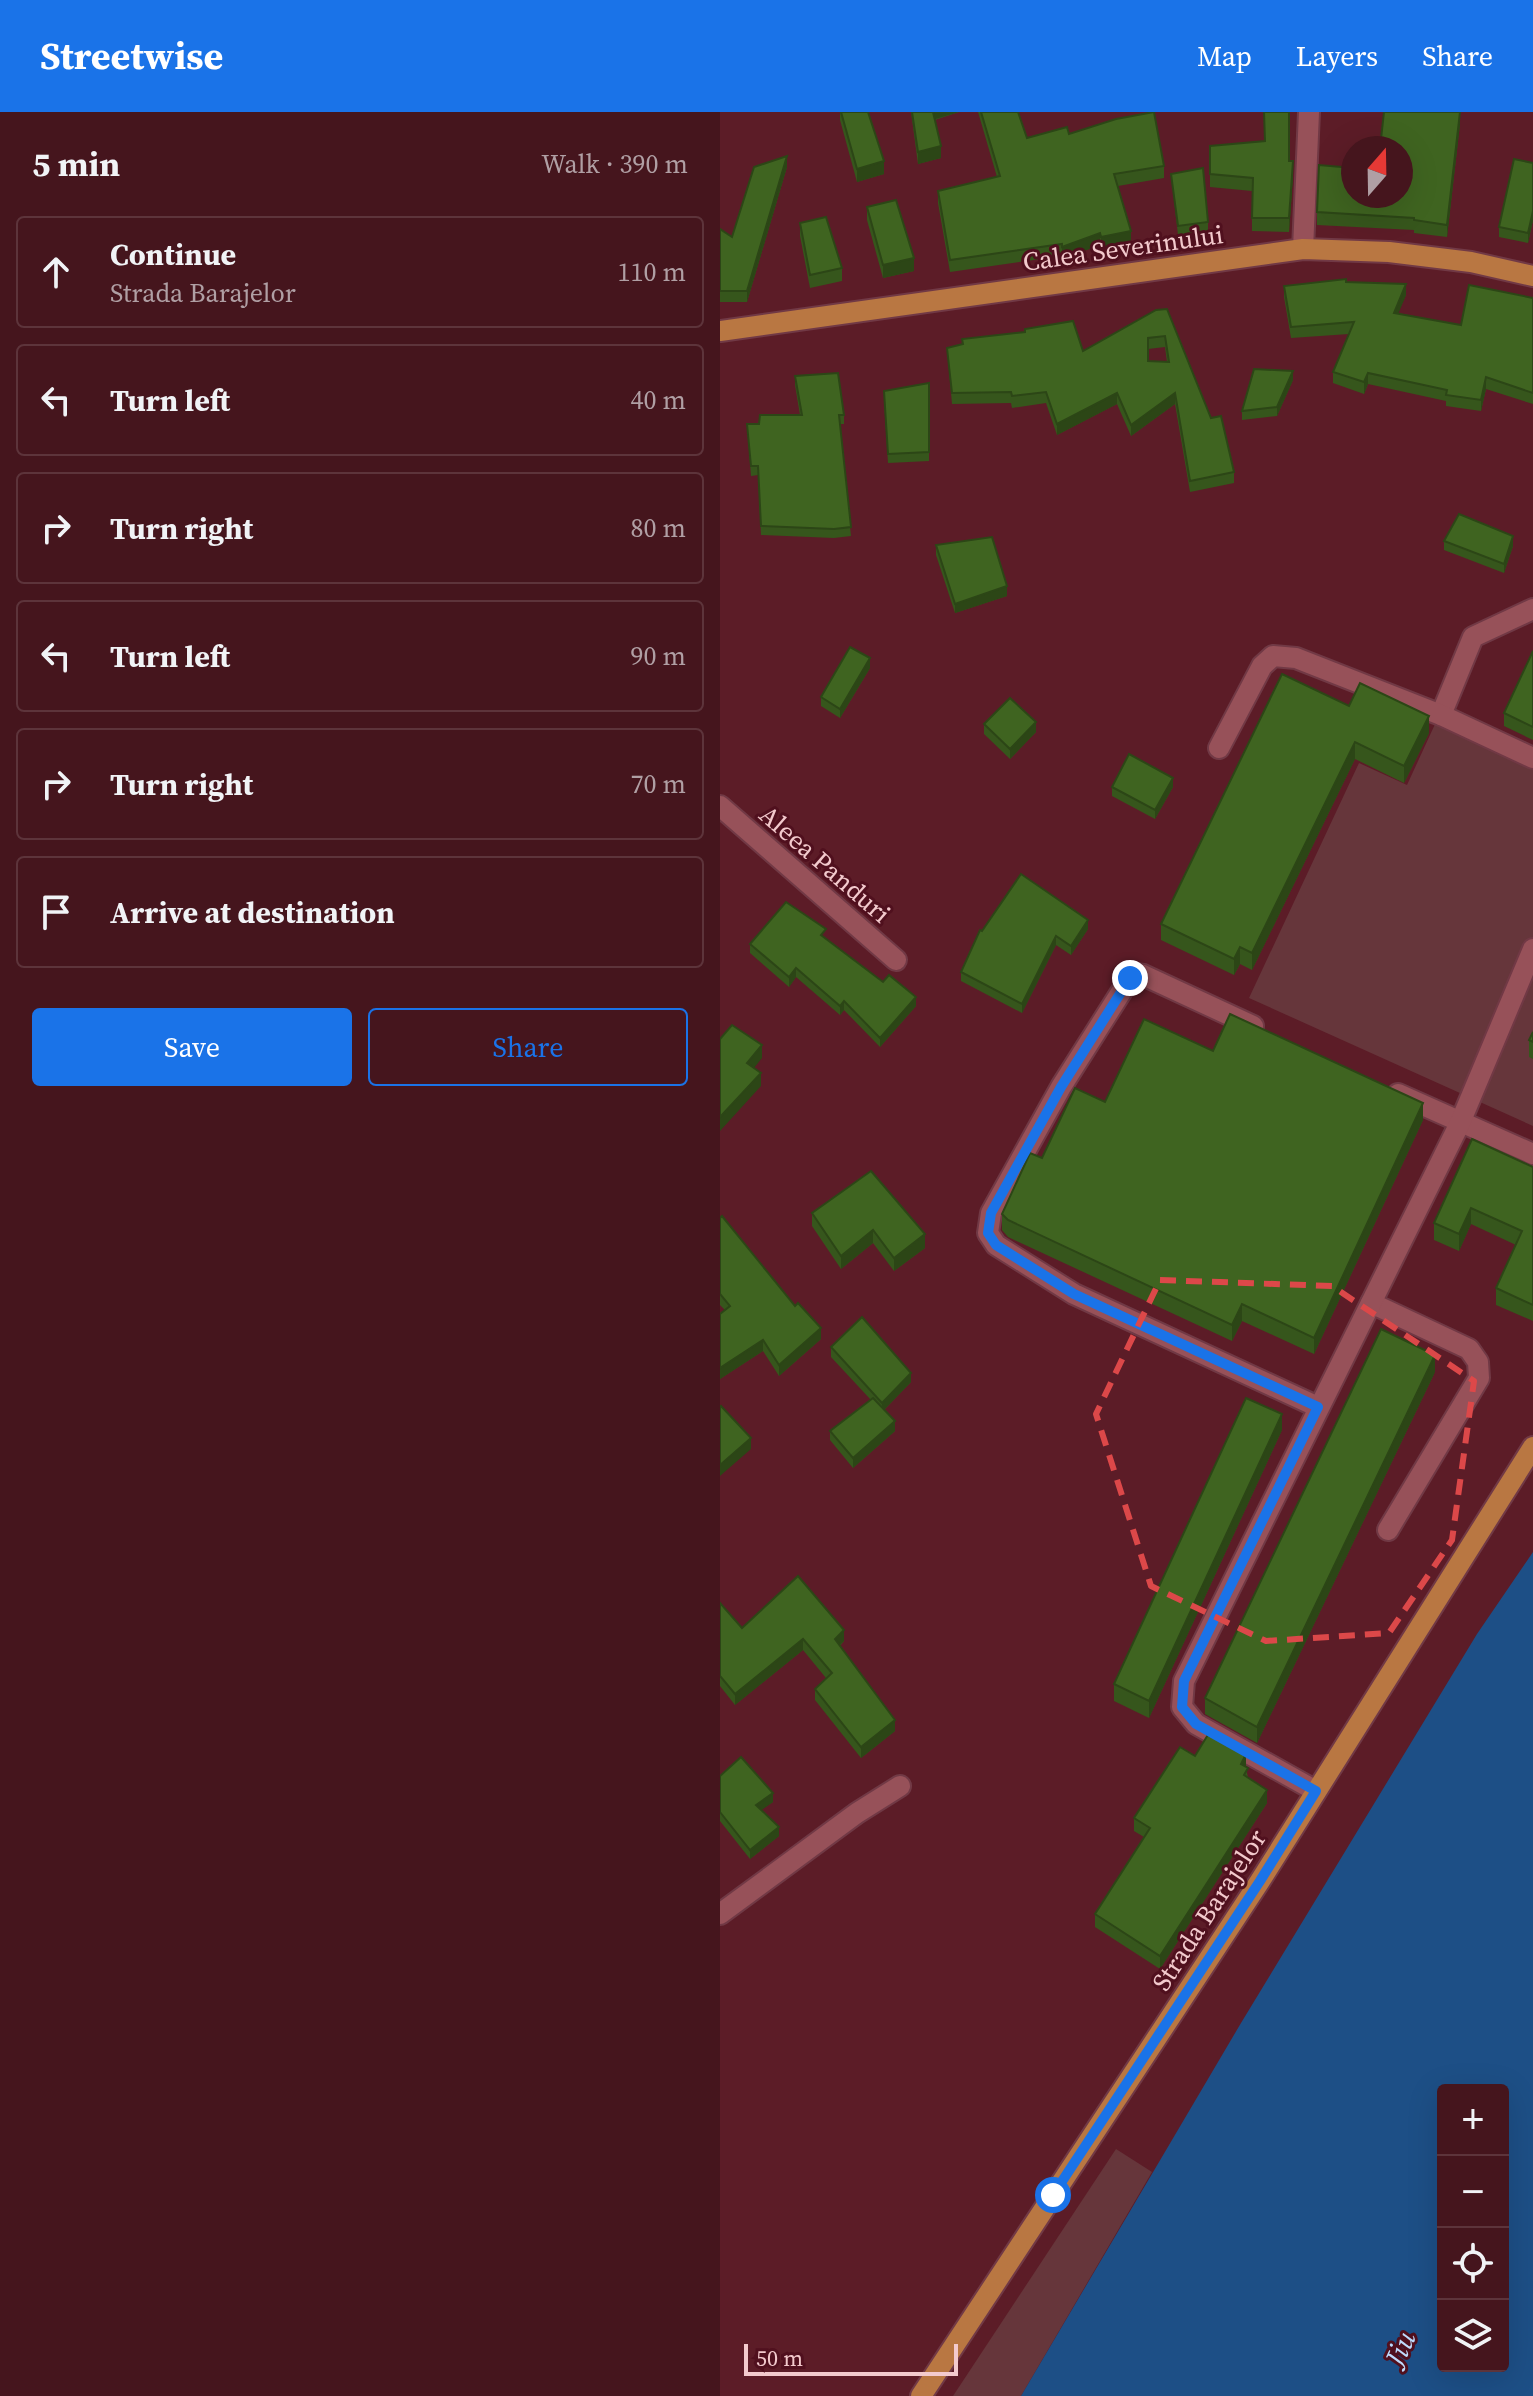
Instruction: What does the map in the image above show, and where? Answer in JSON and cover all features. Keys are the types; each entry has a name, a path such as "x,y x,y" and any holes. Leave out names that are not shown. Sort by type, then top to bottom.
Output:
{"main road":[{"name":"Calea Severinului","path":"720,331 1303,249 1389,252 1471,262 1533,276"},
{"name":"Strada Barajelor","path":"921,2396 1243,1906 1533,1447"}],"street":[{"path":"1303,249 1309,112"},
{"path":"1441,715 1473,637 1533,609"},
{"path":"1219,748 1262,666 1273,656 1296,658 1441,715 1533,758"},
{"name":"Aleea Panduri","path":"720,806 896,960"},
{"path":"1316,1791 1196,1724 1182,1707 1184,1681 1460,1123 1533,949"},
{"path":"1273,1036 1143,975 1136,974 1130,978 1061,1087 991,1213 988,1233 996,1245 1074,1294 1318,1407"},
{"path":"1374,1083 1533,1154"},
{"path":"1371,1303 1469,1349 1478,1362 1479,1378 1388,1530"},
{"path":"720,1914 857,1813 900,1786"}],"highlighted area":[{"path":"1160,1280 1332,1286 1474,1381 1452,1540 1389,1633 1266,1641 1151,1586 1096,1414"}],"shaded area":[{"path":"1436,722 1533,765 1533,1126 1249,998 1359,763 1407,785"},
{"path":"1116,2149 1152,2172 1021,2396 953,2396"}],"water":[{"name":"Jiu","path":"1533,1552 1533,2396 1021,2396 1241,2023 1477,1634"}],"building":[{"path":"841,112 868,112 884,161 857,169"},
{"path":"912,112 933,112 941,146 918,152"},
{"path":"981,112 1018,112 1027,138 1067,127 1069,134 1116,119 1154,112 1164,166 1114,174 1131,231 1101,237 1100,233 1062,247 1062,244 950,260 938,191 1000,176"},
{"path":"1264,112 1289,112 1289,161 1293,161 1289,218 1252,218 1253,178 1210,174 1210,146 1265,141"},
{"path":"1384,112 1460,112 1447,225 1414,218 1317,212 1319,165 1341,167 1341,208 1413,208 1413,136 1381,136"},
{"path":"787,156 747,291 720,291 720,229 732,237 754,167"},
{"path":"1514,159 1533,163 1533,211 1528,233 1499,227"},
{"path":"1203,168 1208,222 1178,226 1171,174"},
{"path":"896,200 914,258 883,265 867,207"},
{"path":"826,217 842,268 810,275 800,223"},
{"path":"1346,279 1346,282 1406,284 1394,313 1461,325 1469,285 1533,298 1533,393 1486,377 1481,400 1446,395 1447,390 1368,373 1364,382 1333,372 1354,322 1291,327 1284,286"},
{"path":"1167,309 1211,418 1221,416 1234,472 1190,481 1175,393 1131,425 1117,393 1057,424 1046,392 1012,396 1011,392 952,393 947,348 963,344 962,339 1025,332 1025,329 1073,321 1083,351 1156,310","holes":["1165,336 1169,362 1148,361 1148,338"]},
{"path":"1254,369 1293,371 1277,407 1242,411"},
{"path":"838,373 844,415 839,415 851,527 761,526 758,466 751,466 747,424 759,424 760,415 802,415 795,376"},
{"path":"929,383 929,452 888,454 884,391"},
{"path":"1459,514 1513,536 1504,564 1444,541"},
{"path":"992,537 1007,586 955,604 936,545"},
{"path":"850,647 870,658 840,709 821,697"},
{"path":"1533,651 1533,727 1504,713"},
{"path":"1282,674 1349,706 1360,683 1429,716 1404,766 1355,742 1252,953 1240,947 1234,959 1161,924"},
{"path":"1010,698 1036,722 1010,749 984,724"},
{"path":"1129,754 1173,778 1155,810 1112,787"},
{"path":"1021,874 1088,920 1071,946 1056,936 1022,1004 961,972 980,930"},
{"path":"786,902 826,929 821,935 883,982 889,975 916,997 880,1038 844,1001 840,1006 796,968 789,977 750,944"},
{"path":"1230,1014 1423,1103 1314,1338 1242,1304 1232,1325 1008,1220 1002,1214 1030,1153 1042,1158 1075,1088 1105,1102 1144,1019 1213,1051"},
{"path":"732,1025 762,1045 747,1063 761,1073 720,1117 720,1039"},
{"path":"1472,1139 1533,1167 1533,1305 1496,1288 1522,1231 1471,1208 1459,1234 1434,1223"},
{"path":"871,1171 925,1234 894,1258 873,1230 841,1256 812,1213"},
{"path":"722,1216 795,1306 798,1303 821,1328 779,1365 763,1340 720,1368 720,1314 730,1306 720,1294"},
{"path":"862,1317 911,1373 882,1403 831,1347"},
{"path":"1381,1329 1435,1355 1257,1727 1205,1698"},
{"path":"873,1398 895,1421 853,1458 830,1431"},
{"path":"1246,1398 1282,1414 1149,1701 1114,1684"},
{"path":"720,1407 751,1438 720,1465"},
{"path":"798,1576 844,1630 835,1639 895,1720 861,1747 815,1689 832,1673 803,1639 735,1694 720,1676 720,1603 742,1628"},
{"path":"1209,1733 1246,1754 1241,1764 1248,1768 1244,1775 1267,1790 1160,1956 1095,1914 1150,1828 1134,1818 1180,1747 1195,1756"},
{"path":"741,1757 773,1793 756,1805 779,1827 750,1850 720,1812 720,1776"}],"route":[{"path":"1053,2195 1316,1791 1196,1724 1182,1707 1184,1681 1318,1407 1074,1294 996,1245 988,1233 991,1213 1061,1087 1130,978"}]}
